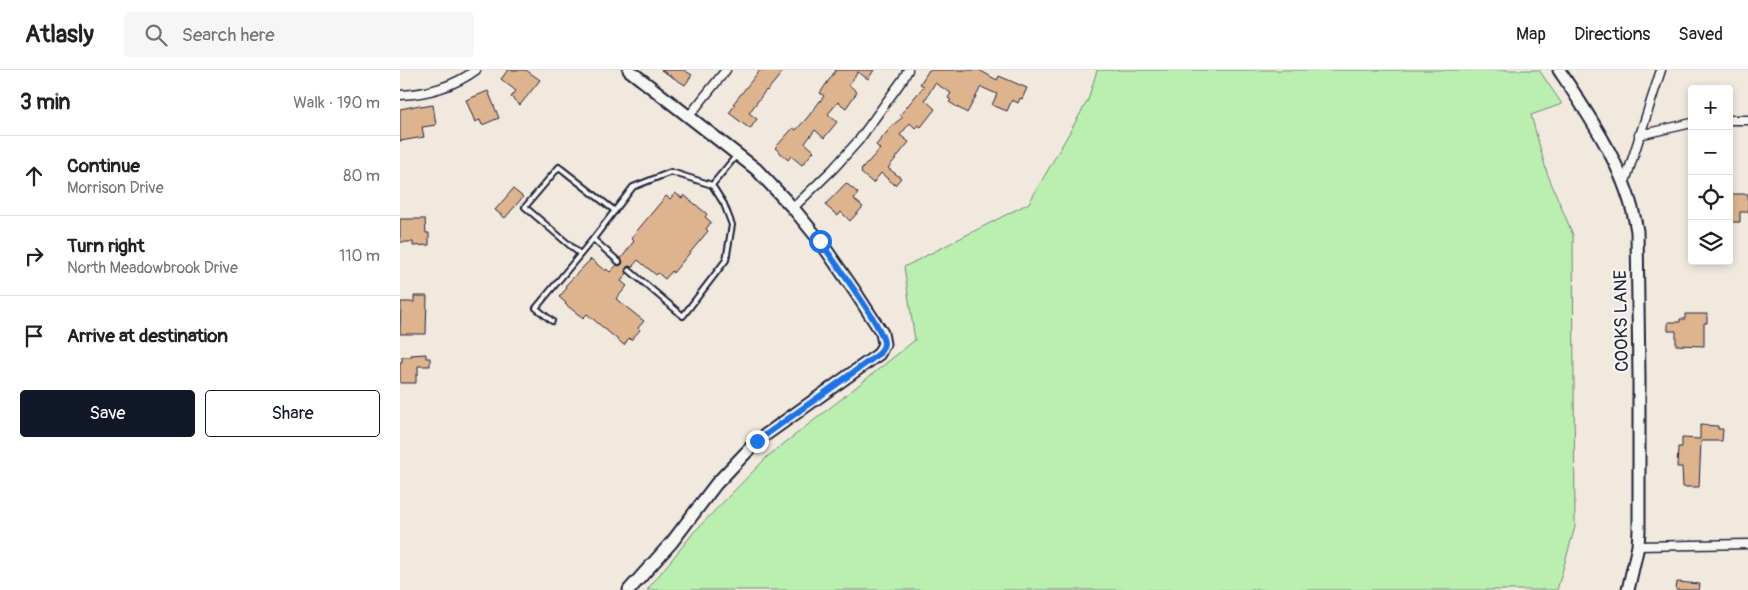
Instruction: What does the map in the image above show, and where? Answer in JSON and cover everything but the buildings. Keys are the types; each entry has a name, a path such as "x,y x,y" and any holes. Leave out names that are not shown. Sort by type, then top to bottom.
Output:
{"street":[{"path":"400,95 423,93 463,80 476,70"},
{"path":"629,70 756,169 793,208 820,241 859,297 882,333 883,347 879,354 757,441 716,484 672,542 629,590"},
{"path":"690,116 726,70"},
{"path":"793,208 834,168 859,140 908,70"},
{"name":"COOKS LANE","path":"1559,70 1598,129 1616,165 1634,212 1637,231 1639,376 1638,546 1628,590"},
{"path":"1624,187 1661,70"},
{"path":"1733,120 1748,120"},
{"path":"1640,135 1688,124"},
{"path":"1638,546 1748,544"}],"lane":[{"path":"712,185 737,154"},
{"path":"580,254 525,206 559,167 614,211"},
{"path":"552,322 536,308 633,187 671,172 712,185 724,204 732,225 726,260 683,316 629,270"},
{"path":"593,239 619,262"}],"green space":[{"path":"1097,70 1539,70 1562,104 1531,115 1547,173 1573,235 1575,527 1557,590 647,590 694,532 768,456 915,340 904,267 1029,203 1088,100"}],"route":[{"path":"757,441 879,354 884,344 882,333 820,241"}]}
